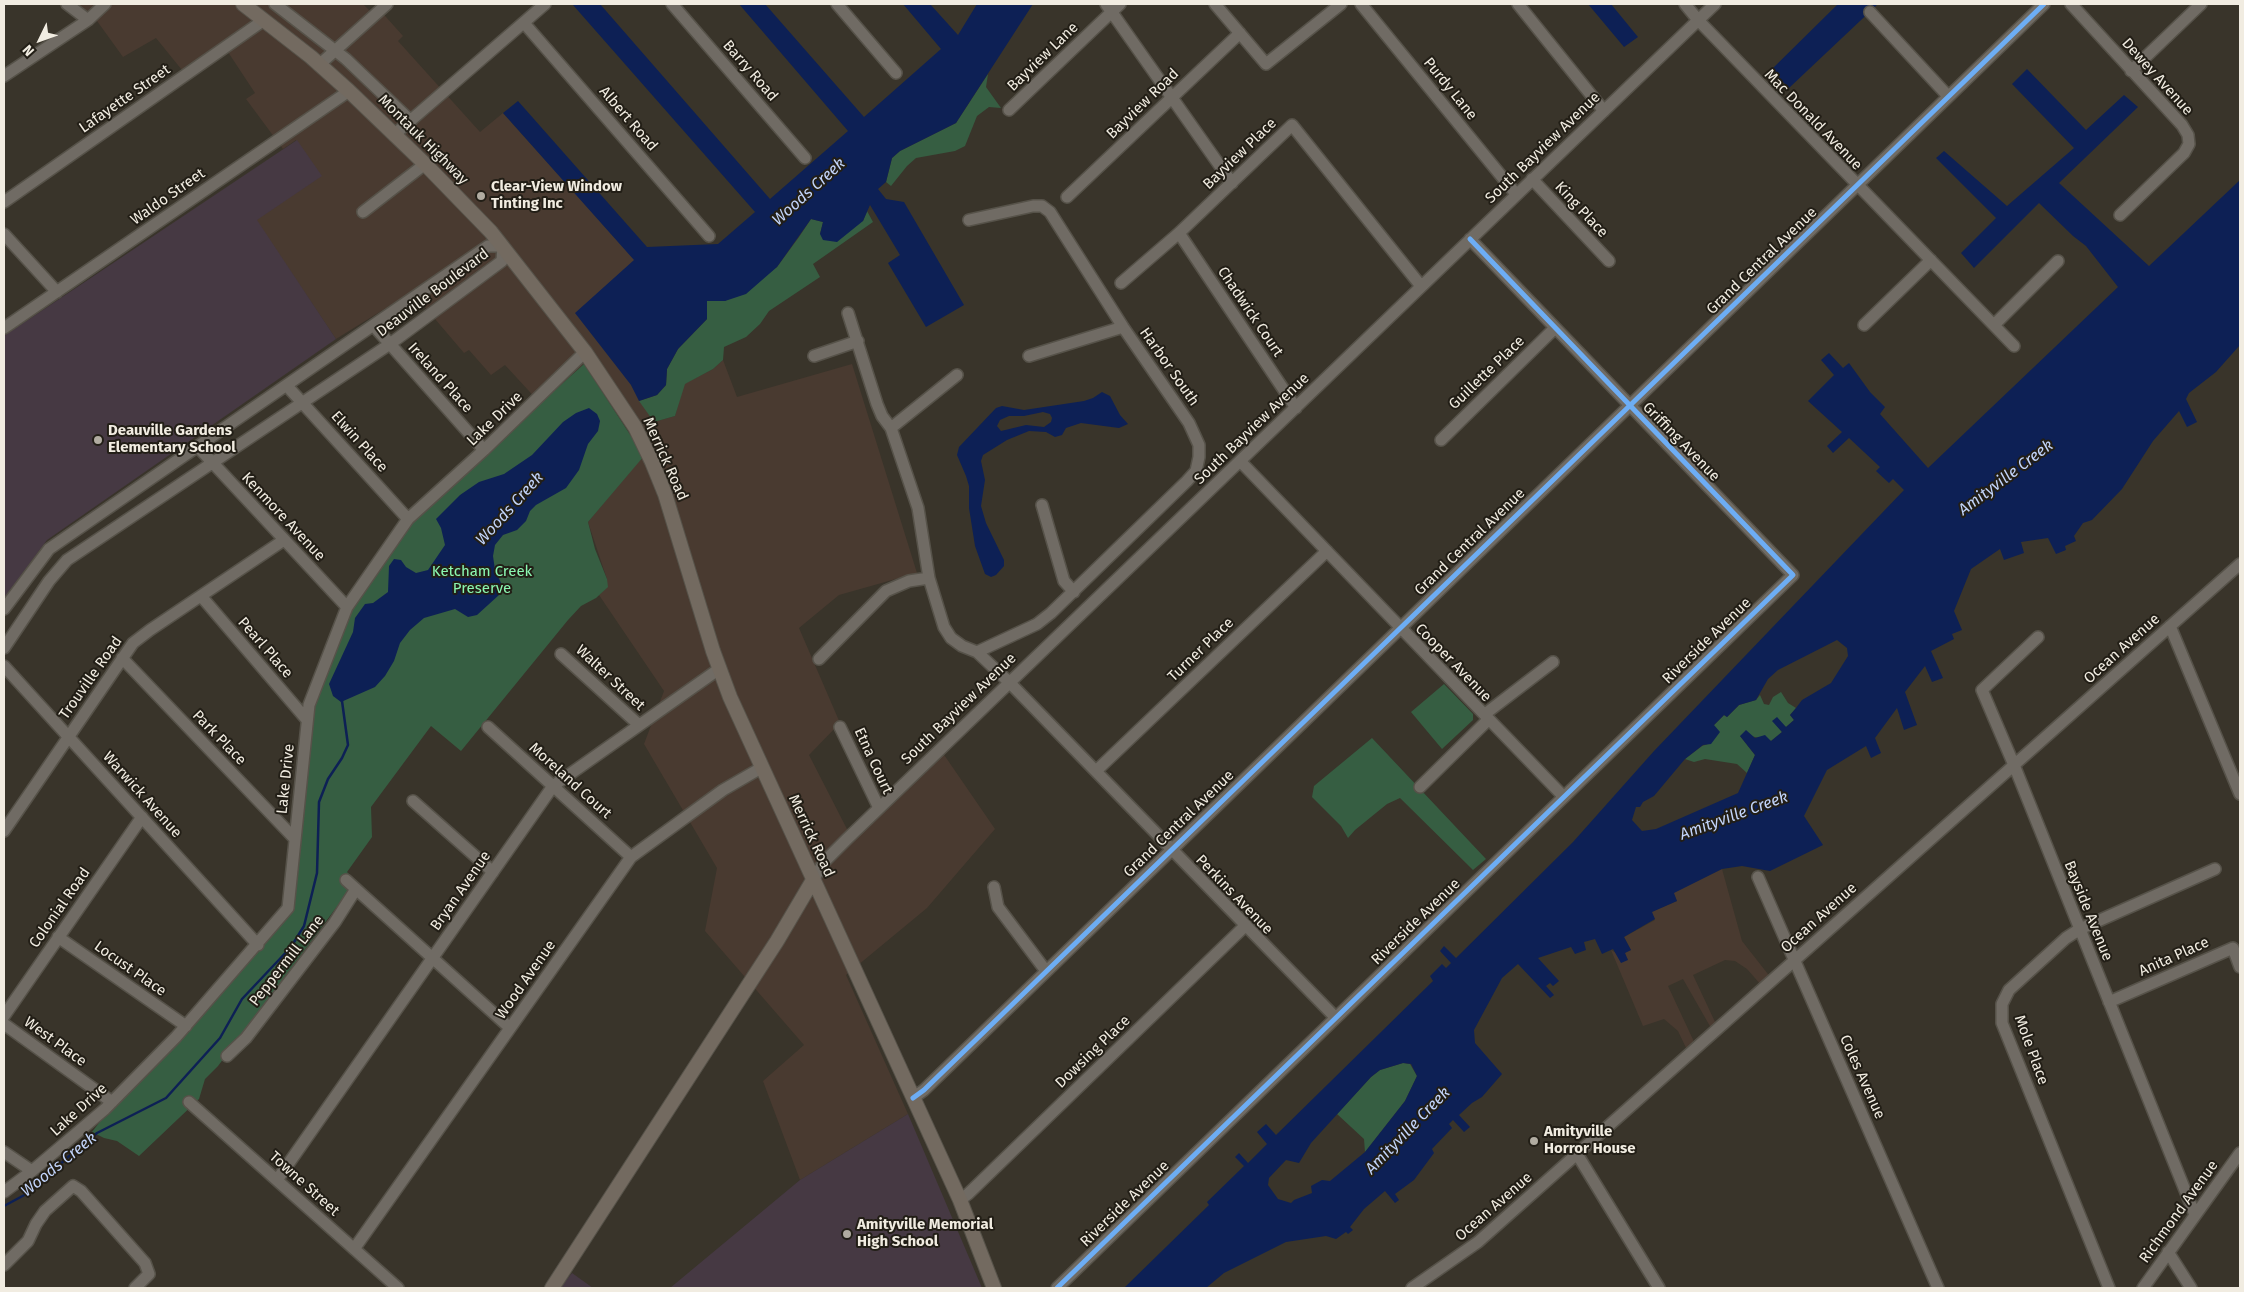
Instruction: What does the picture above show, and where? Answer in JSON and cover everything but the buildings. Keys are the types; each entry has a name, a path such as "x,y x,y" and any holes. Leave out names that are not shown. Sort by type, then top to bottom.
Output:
{"main road":[{"name":"Montauk Highway","path":"243,4 319,64 349,91 395,134 491,232 585,352 613,392"},
{"name":"Merrick Road","path":"613,392 635,427 665,494 719,669 761,768 960,1200 994,1288"},
{"path":"552,1288 772,948 813,880"}],"street":[{"path":"67,4 88,20"},
{"path":"4,76 88,20 104,4"},
{"path":"275,4 335,51 410,120"},
{"path":"319,64 387,4"},
{"path":"395,134 545,4"},
{"name":"Barry Road","path":"672,4 805,158"},
{"path":"837,4 896,73"},
{"path":"1215,4 1266,64 1341,4"},
{"name":"Purdy Lane","path":"1361,4 1516,194"},
{"path":"1518,4 1604,111"},
{"name":"Mac Donald Avenue","path":"1685,4 1698,20 2014,346"},
{"name":"South Bayview Avenue","path":"813,880 825,862 879,808 1714,4"},
{"name":"Grand Central Avenue","path":"913,1098 924,1090 2044,4"},
{"name":"Dewey Avenue","path":"2071,4 2182,126 2188,136 2189,144 2184,153 2120,215"},
{"path":"2131,71 2202,4"},
{"path":"1112,6 1172,98 1232,182"},
{"name":"Bayview Lane","path":"1009,110 1112,6"},
{"path":"1870,12 1948,96"},
{"name":"Lafayette Street","path":"4,202 264,20"},
{"name":"Albert Road","path":"524,22 709,236"},
{"name":"Bayview Road","path":"1067,198 1240,33"},
{"name":"Waldo Street","path":"4,328 349,91"},
{"name":"Bayview Place","path":"1121,282 1179,233 1292,125 1421,286"},
{"path":"363,212 425,164"},
{"name":"King Place","path":"1532,179 1609,261"},
{"name":"Harbor South","path":"969,220 1033,206 1042,206 1055,220 1123,327 1193,428 1199,445 1196,472 1074,592 1037,624 977,652"},
{"name":"Chadwick Court","path":"1179,233 1296,408"},
{"path":"4,234 57,292"},
{"name":"Griffing Avenue","path":"1470,240 1793,575"},
{"name":"Deauville Boulevard","path":"4,609 50,549 488,246 503,246 502,261 390,344 67,560 49,582 4,648"},
{"path":"1864,325 1931,260"},
{"path":"1994,325 2058,262"},
{"name":"Perkins Avenue","path":"848,313 877,404 882,416 891,428 918,508 929,578 944,628 951,638 962,646 977,652 1010,682 1335,1017"},
{"name":"Ireland Place","path":"374,326 484,450"},
{"path":"1030,356 1123,327"},
{"name":"Guillette Place","path":"1441,440 1555,328"},
{"path":"814,356 858,341"},
{"name":"Lake Drive","path":"4,1192 32,1171 112,1102 186,1026 258,945 288,908 309,705 338,625 347,606 408,519 484,450 585,352"},
{"path":"891,428 956,375"},
{"name":"Elwin Place","path":"287,386 408,519"},
{"name":"Kenmore Avenue","path":"198,446 347,606"},
{"name":"Cooper Avenue","path":"1240,461 1564,797"},
{"path":"1042,505 1064,581 1074,592"},
{"name":"Trouville Road","path":"4,831 122,658 141,636 284,540"},
{"name":"Turner Place","path":"1096,771 1327,550"},
{"name":"Ocean Avenue","path":"1412,1288 1478,1242 2240,564"},
{"name":"Riverside Avenue","path":"1057,1288 1793,575"},
{"path":"819,659 886,591 909,581 929,578"},
{"name":"Pearl Place","path":"201,596 307,720"},
{"path":"2170,626 2240,794"},
{"name":"Bayside Avenue","path":"2038,637 1982,690 2195,1215"},
{"name":"Walter Street","path":"561,654 638,724"},
{"name":"Park Place","path":"122,658 295,839"},
{"path":"1420,787 1487,717 1553,662"},
{"name":"Warwick Avenue","path":"4,666 258,945"},
{"name":"Bryan Avenue","path":"277,1180 553,786 638,724 719,669"},
{"name":"Etna Court","path":"840,726 879,808"},
{"name":"Moreland Court","path":"488,727 631,857"},
{"name":"Wood Avenue","path":"354,1249 631,857 723,790 761,768"},
{"path":"413,801 493,872"},
{"name":"Colonial Road","path":"4,1016 142,817"},
{"name":"Mole Place","path":"2109,1288 2002,1023 2002,1004 2009,990 2066,938 2080,929 2216,869"},
{"name":"Coles Avenue","path":"1758,877 1938,1288"},
{"path":"346,880 510,1028"},
{"path":"994,886 998,907 1046,971"},
{"name":"Peppermill Lane","path":"227,1056 246,1038 336,922 356,889"},
{"name":"Dowsing Place","path":"960,1200 1246,925"},
{"name":"Locust Place","path":"58,937 186,1026"},
{"name":"Anita Place","path":"2109,1002 2233,948 2240,967"},
{"name":"West Place","path":"4,1024 112,1102"},
{"name":"Towne Street","path":"189,1102 398,1288"},
{"path":"4,1152 32,1171"},
{"name":"Richmond Avenue","path":"2143,1288 2240,1153"},
{"path":"1577,1154 1659,1288"},
{"path":"4,1265 28,1241 45,1211 72,1186 81,1191 146,1263 149,1274 135,1288"},
{"path":"2168,1252 2191,1288"}],"shaded area":[{"path":"76,4 363,4 372,13 378,8 403,36 398,41 480,132 503,113 635,260 631,385 654,422 675,416 684,384 713,369 723,360 737,397 852,364 917,573 839,595 799,628 840,723 809,755 849,833 938,746 995,829 927,908 846,975 908,1114 800,1180 763,1081 804,1045 705,931 717,868 644,744 664,691 599,595 607,587 607,579 588,522 644,455 584,364 540,403 505,365 491,375 469,350 464,353 412,292 336,339 256,220 321,176 296,140 283,149 246,99 255,93 226,49 186,75 156,38 123,57 97,21"},
{"name":"Deauville Gardens Elementary School","path":"297,140 322,176 257,220 336,339 47,540 4,598 4,336"},
{"path":"1722,869 1742,941 1771,978 1762,986 1747,969 1735,961 1725,960 1693,975 1716,1024 1711,1028 1683,979 1668,986 1696,1046 1688,1052 1678,1031 1664,1019 1643,1026 1611,950 1628,960 1624,953 1631,950 1624,937 1655,920 1651,912 1677,901 1673,893"},
{"name":"Amityville Memorial High School","path":"908,1114 982,1288 670,1288 800,1180"},
{"path":"572,1273 593,1288 560,1288"}],"green space":[{"path":"988,74 986,87 1001,108 989,107 977,116 965,146 955,151 916,158 891,186 886,182 892,158 900,151 956,123"},
{"path":"867,211 873,222 813,264 820,277 769,311 760,324 746,337 724,347 723,360 713,369 685,384 675,416 654,422 639,401 657,395 666,385 667,369 678,349 707,319 707,301 725,301 777,267 811,219 823,222 820,234 863,221"},
{"name":"Ketcham Creek Preserve","path":"584,364 644,456 588,522 608,587 596,598 581,606 568,620 461,751 431,726 371,807 372,837 347,872 356,881 218,1066 205,1079 199,1099 139,1156 117,1141 104,1138 92,1132 102,1119 150,1073 293,908 313,702 332,650 356,600 412,519"},
{"path":"1444,684 1473,714 1473,720 1442,749 1411,712"},
{"path":"1781,692 1788,703 1796,708 1790,715 1794,720 1786,727 1773,721 1782,732 1771,741 1751,736 1740,736 1755,755 1747,773 1737,764 1705,759 1694,762 1685,759 1702,746 1711,743 1714,725 1724,715 1727,717 1739,705 1756,700 1760,695 1764,704 1769,705 1773,697"},
{"path":"1372,738 1486,859 1473,870 1400,798 1387,804 1348,838 1341,826 1312,797 1314,786"},
{"path":"1403,1063 1410,1064 1417,1076 1405,1101 1365,1152 1364,1139 1337,1114 1371,1077 1380,1070"}],"water":[{"path":"600,4 770,199 848,131 739,4 765,4 864,117 941,49 903,4 930,4 958,35 977,4 1033,4 956,123 900,151 892,158 886,182 878,189 886,199 904,202 964,305 926,327 888,263 900,255 870,205 863,221 837,242 823,240 820,234 823,222 811,219 777,267 746,294 725,301 707,301 707,319 678,349 667,369 666,385 657,395 639,401 631,385 575,313 634,260 503,113 518,101 647,247 718,244 755,212 573,5"},
{"path":"1588,4 1611,4 1638,37 1624,47"},
{"path":"1838,4 1878,4 1789,88 1771,70"},
{"name":"Amityville Creek","path":"2027,69 2086,130 2124,95 2138,107 2059,183 2149,266 2240,180 2240,345 2216,372 2189,393 2186,399 2197,422 2187,427 2179,411 2153,441 2122,489 2092,520 2083,523 2074,536 2076,541 2065,546 2066,550 2056,554 2048,538 2021,542 2024,553 2004,560 2000,549 1971,569 1954,611 1962,630 1952,634 1954,639 1931,651 1943,678 1932,682 1925,666 1905,692 1917,725 1904,730 1897,708 1875,738 1881,753 1871,758 1866,746 1827,770 1804,816 1823,845 1770,871 1742,866 1722,869 1674,893 1677,901 1652,912 1655,919 1624,937 1631,950 1625,953 1628,960 1621,963 1613,949 1602,954 1595,939 1584,942 1586,950 1575,954 1571,947 1538,958 1559,981 1553,986 1550,983 1546,986 1554,995 1550,998 1518,964 1502,978 1474,1030 1475,1043 1502,1074 1482,1097 1459,1115 1470,1127 1464,1132 1453,1120 1449,1124 1452,1128 1432,1149 1434,1153 1414,1180 1395,1194 1399,1200 1395,1203 1385,1191 1364,1209 1350,1227 1353,1230 1348,1234 1346,1232 1336,1239 1326,1236 1286,1242 1224,1273 1206,1288 1124,1288 1209,1205 1207,1202 1244,1166 1235,1157 1239,1153 1248,1163 1267,1144 1257,1132 1266,1124 1276,1135 1433,981 1430,976 1442,964 1446,968 1451,963 1440,951 1444,946 1456,958 1573,842 1654,751 1904,490 1893,479 1889,483 1876,471 1880,467 1849,438 1833,453 1827,446 1842,432 1808,401 1834,375 1821,360 1829,353 1843,368 1849,363 1870,392 1885,407 1880,414 1928,468 2118,287 2086,246 2039,203 1974,268 1961,253 1996,218 1936,158 1944,151 2007,206 2074,148 2012,84","holes":["1837,640 1847,648 1848,656 1831,683 1802,700 1790,715 1794,720 1786,727 1777,717 1772,721 1782,732 1771,741 1765,735 1755,738 1746,730 1740,736 1755,755 1738,793 1656,829 1642,831 1632,820 1636,807 1640,807 1643,802 1654,796 1685,759 1703,745 1711,744 1720,732 1714,725 1724,715 1727,717 1739,705 1756,700 1768,679 1778,670","1403,1063 1411,1064 1417,1076 1405,1101 1365,1152 1330,1181 1322,1180 1311,1186 1312,1193 1291,1203 1278,1199 1268,1185 1269,1178 1286,1160 1299,1163 1311,1143 1371,1077 1380,1070"]},
{"path":"1102,392 1110,396 1120,415 1128,424 1119,428 1081,423 1066,428 1062,435 1055,437 1046,432 1029,431 1007,440 983,455 981,461 985,480 981,506 986,523 1004,560 1004,566 996,575 991,577 985,574 975,546 969,508 969,486 957,455 959,447 996,408 1002,406 1024,410 1093,398","holes":["1043,412 1050,414 1051,422 1044,427 1026,425 1001,431 997,426 1000,420 1009,416 1024,416"]},
{"path":"589,408 597,414 600,421 598,431 588,444 579,470 566,488 536,505 530,511 526,521 517,530 503,535 495,545 493,556 495,570 501,583 499,595 477,615 468,617 455,609 424,618 410,630 400,643 394,661 385,676 375,687 341,702 333,696 329,684 353,632 355,618 365,604 373,603 388,592 389,566 394,559 401,560 406,567 416,573 428,570 445,545 441,528 436,519 460,495 479,482 504,474 532,455 563,422 576,413"}],"waterway":[{"name":"Woods Creek","path":"4,1206 30,1192 97,1133 166,1098 220,1038 242,999 291,947 304,926 317,873 319,802 328,779 348,745 342,701"}],"cycle path":[{"path":"913,1098 924,1090 2044,4"},
{"path":"1057,1288 1793,575 1470,239"}],"place":[{"name":"Clear-View Window Tinting Inc","path":"481,196"},
{"name":"Deauville Gardens Elementary School","path":"98,440"},
{"name":"Amityville Horror House","path":"1534,1141"},
{"name":"Amityville Memorial High School","path":"847,1234"}]}
